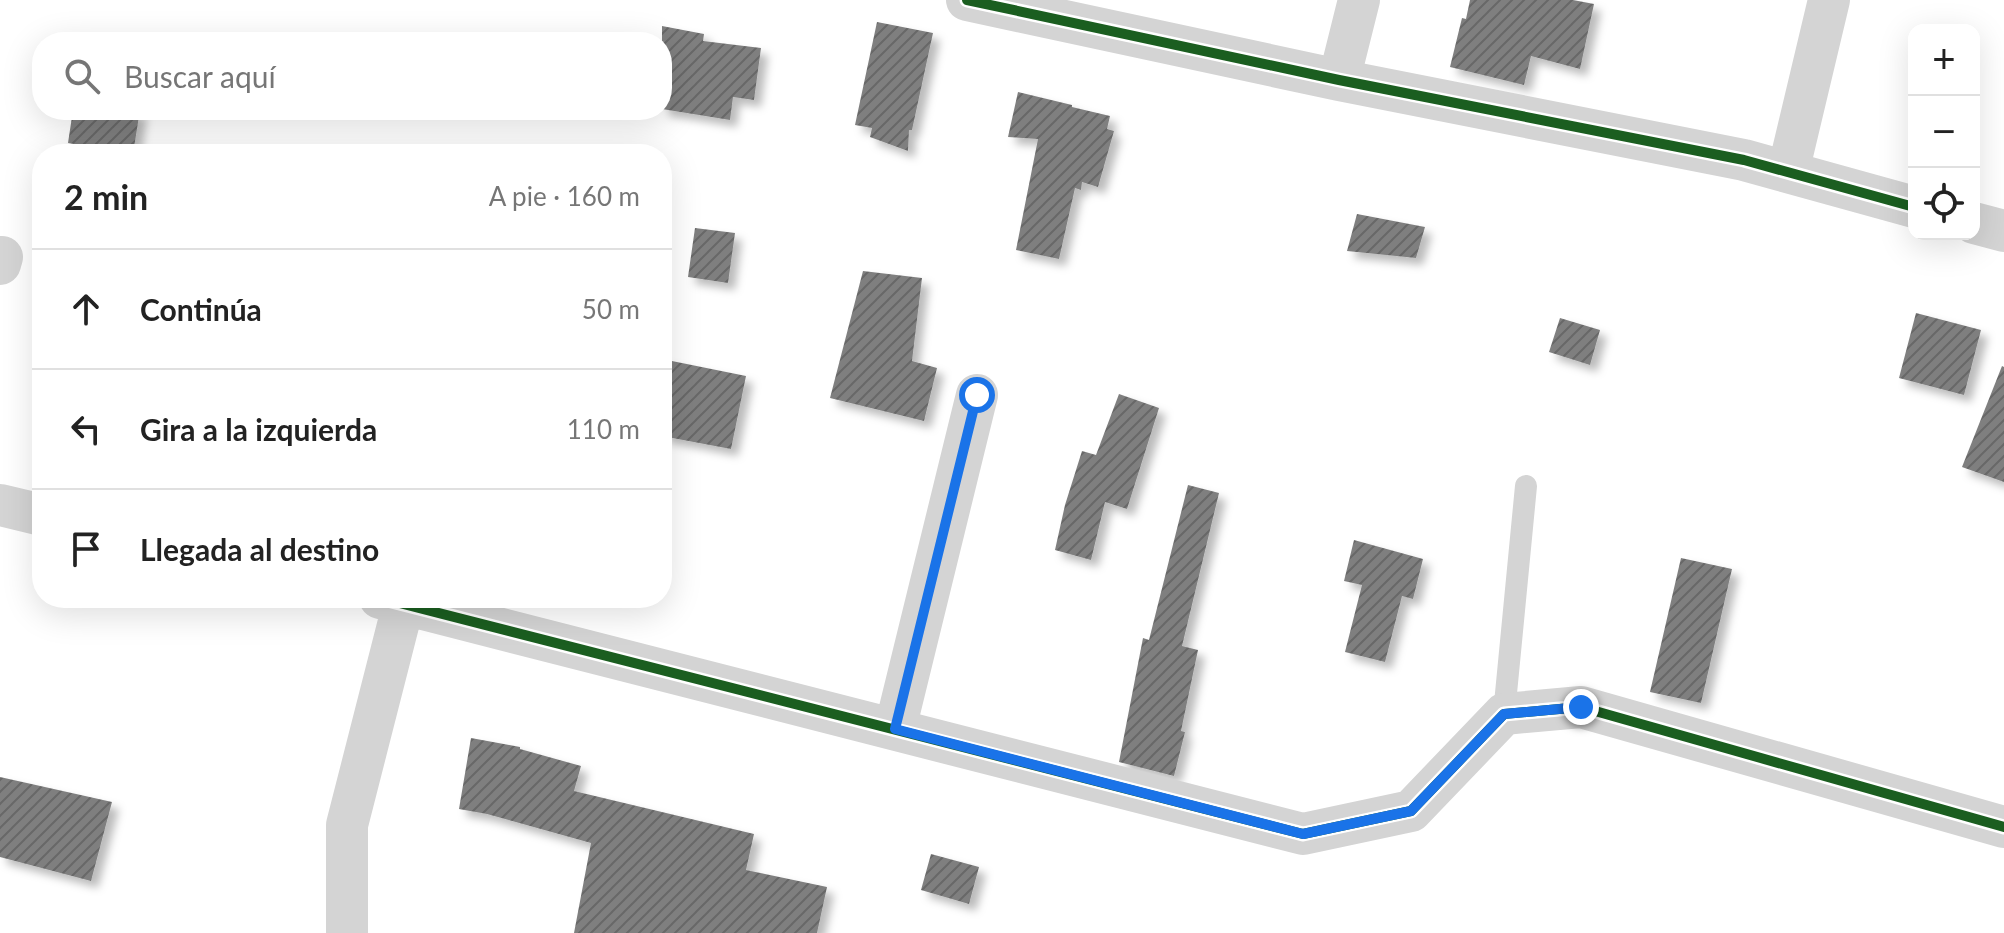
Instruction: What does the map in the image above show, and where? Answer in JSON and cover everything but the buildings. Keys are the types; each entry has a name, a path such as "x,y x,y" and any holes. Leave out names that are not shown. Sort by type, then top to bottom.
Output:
{"street":[{"path":"967,0 1339,80 1744,160 1908,205"},
{"path":"1339,80 1359,0"},
{"path":"1788,172 1829,0"},
{"path":"1980,225 2004,231"},
{"path":"895,729 977,395"},
{"path":"0,505 32,513"},
{"path":"347,933 347,825 394,608"},
{"path":"427,608 1303,834 1411,811 1504,714 1581,707 2004,827"}],"lane":[{"path":"1504,714 1526,486"}],"cycle path":[{"path":"967,0 1339,80 1744,160 1908,205"},
{"path":"419,608 1303,834 1411,811 1504,714 1581,707 2004,827"}],"route":[{"path":"977,395 895,729 1303,834 1411,811 1504,714 1581,707"}]}
